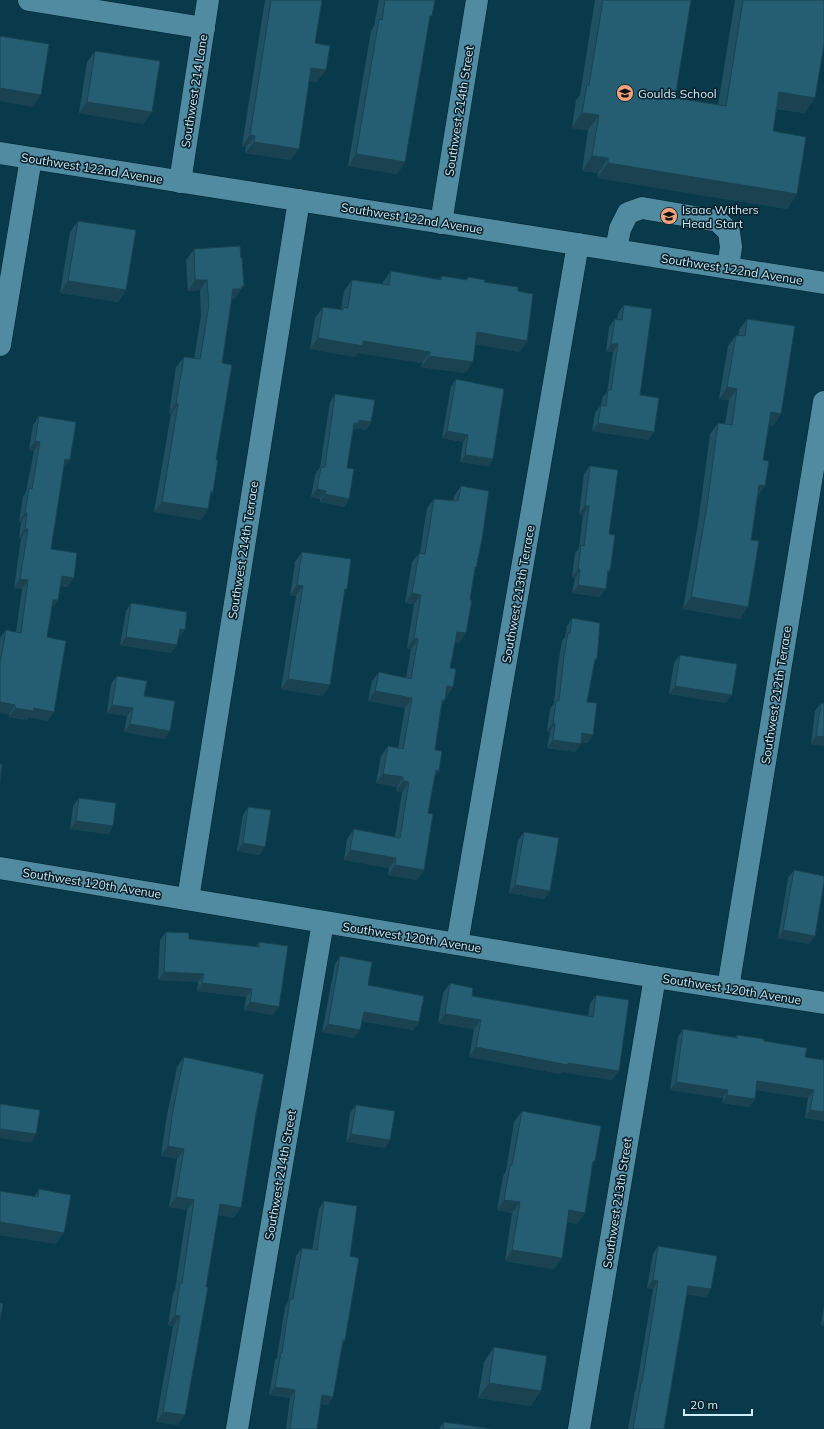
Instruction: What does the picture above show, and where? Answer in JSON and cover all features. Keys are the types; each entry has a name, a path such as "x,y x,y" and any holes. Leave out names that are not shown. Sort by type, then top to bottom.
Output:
{"street":[{"path":"29,0 204,28"},
{"name":"Southwest 214 Lane","path":"180,182 208,0"},
{"name":"Southwest 214th Street","path":"441,223 478,0"},
{"name":"Southwest 122nd Avenue","path":"0,153 824,284"},
{"path":"0,345 31,158"},
{"name":"Southwest 214th Terrace","path":"188,899 299,200"},
{"path":"616,250 620,229 628,213 642,208 718,221 729,232 731,247 728,268"},
{"name":"Southwest 213th Terrace","path":"457,944 578,244"},
{"name":"Southwest 212th Terrace","path":"728,988 824,402"},
{"name":"Southwest 120th Avenue","path":"0,868 824,1004"},
{"name":"Southwest 214th Street","path":"237,1429 323,922"},
{"name":"Southwest 213th Street","path":"579,1429 654,977"}],"building":[{"path":"271,0 322,0 315,43 330,46 326,70 311,68 299,149 254,142 255,136 250,135"},
{"path":"385,0 435,0 432,16 430,16 405,162 356,154 379,19 382,20"},
{"path":"603,0 691,0 675,98 726,106 743,0 824,0 824,45 815,98 779,92 773,131 806,137 797,194 608,163 608,158 592,156 599,115 582,113 587,85 589,85"},
{"path":"0,36 49,44 41,95 0,88"},
{"path":"95,51 160,61 152,112 87,102"},
{"path":"78,221 136,230 126,290 68,281"},
{"path":"240,246 244,286 241,286 242,289 233,289 222,363 232,365 216,460 218,460 213,492 211,491 208,509 162,502 184,357 200,359 209,305 207,280 195,280 194,249"},
{"path":"391,271 441,280 442,276 467,280 468,277 485,280 484,282 518,287 518,291 533,294 527,341 477,332 473,362 429,356 430,352 363,341 363,346 318,338 323,307 343,310 343,307 348,308 352,280 389,285"},
{"path":"624,305 652,309 640,395 659,398 654,432 598,423 601,405 606,406 608,390 611,390 618,344 611,344 615,319 622,320"},
{"path":"747,319 795,326 781,414 771,412 763,460 769,461 765,486 759,485 751,540 759,541 748,607 691,597 707,506 718,423 732,425 737,389 727,387 736,335 745,336"},
{"path":"456,379 504,389 493,459 465,455 468,435 447,431"},
{"path":"335,394 375,400 371,422 359,420 359,423 354,423 347,468 354,469 349,499 325,494 326,491 317,489 321,467 325,467"},
{"path":"39,416 76,422 70,460 65,459 51,549 77,553 74,578 62,576 58,600 53,600 47,637 66,641 54,712 34,708 33,711 15,708 15,705 0,702 0,663 6,630 21,633 28,580 20,579 28,529 25,529 27,513 25,513 29,488 32,489 40,442 35,441"},
{"path":"590,466 618,470 609,534 615,535 606,589 578,585 581,545 584,546 589,506 585,506"},
{"path":"461,486 489,491 482,539 476,568 475,567 470,600 472,600 466,633 457,632 450,668 456,669 453,687 447,686 445,700 442,700 435,750 442,751 439,771 436,770 428,813 433,814 424,870 395,865 396,858 350,850 354,829 400,838 409,782 403,781 403,777 383,774 388,746 403,749 412,698 375,691 379,672 411,679 418,639 414,638 421,595 412,593 419,553 425,554 434,499 458,501"},
{"path":"302,552 351,559 330,685 288,679 303,586 297,585"},
{"path":"131,603 187,612 185,630 180,629 177,645 126,637"},
{"path":"572,618 600,623 597,659 595,659 587,702 597,703 593,735 582,733 581,744 553,740 555,724 553,723 556,701 559,701 564,656"},
{"path":"680,655 737,664 732,695 675,686"},
{"path":"117,676 147,681 144,696 175,701 170,731 130,724 133,708 112,705"},
{"path":"821,703 824,704 824,737 816,736"},
{"path":"0,764 2,764 0,782"},
{"path":"79,798 116,803 113,826 76,821"},
{"path":"248,807 271,810 265,847 243,843"},
{"path":"524,832 559,838 550,891 515,885"},
{"path":"794,870 824,876 815,936 783,930"},
{"path":"166,932 189,933 189,939 259,947 259,942 288,946 279,1007 250,1002 252,989 202,983 204,974 164,972"},
{"path":"340,956 372,962 368,985 424,996 419,1022 364,1012 360,1030 328,1024"},
{"path":"450,983 473,988 472,996 593,1017 596,995 629,1000 619,1071 568,1063 568,1065 476,1047 481,1020 445,1014"},
{"path":"683,1029 737,1038 737,1035 764,1039 764,1041 807,1048 805,1057 824,1060 824,1112 810,1110 814,1090 757,1081 755,1099 727,1095 728,1090 676,1082"},
{"path":"184,1057 264,1074 241,1208 220,1204 206,1287 208,1287 185,1415 163,1412 180,1316 175,1315 180,1283 182,1283 194,1200 176,1197 184,1149 168,1146 173,1110"},
{"path":"0,1104 40,1110 36,1134 0,1129"},
{"path":"356,1105 395,1111 390,1140 351,1134"},
{"path":"522,1111 601,1126 595,1161 593,1161 585,1213 569,1210 562,1258 512,1250 520,1202 504,1200"},
{"path":"39,1189 71,1195 64,1233 0,1222 0,1191 38,1197"},
{"path":"324,1201 357,1206 350,1256 359,1258 345,1340 343,1340 333,1397 322,1395 317,1429 290,1429 295,1390 275,1387 290,1299 293,1299 302,1248 317,1250"},
{"path":"658,1246 717,1256 711,1289 688,1286 664,1429 633,1429 642,1383 658,1281 653,1280"},
{"path":"0,1303 3,1303 0,1320"},
{"path":"494,1347 547,1356 541,1391 489,1383"},
{"path":"444,1422 492,1429 443,1429"}],"place":[{"name":"Goulds School","path":"625,93"},
{"name":"Isaac Withers Head Start","path":"669,216"}]}
